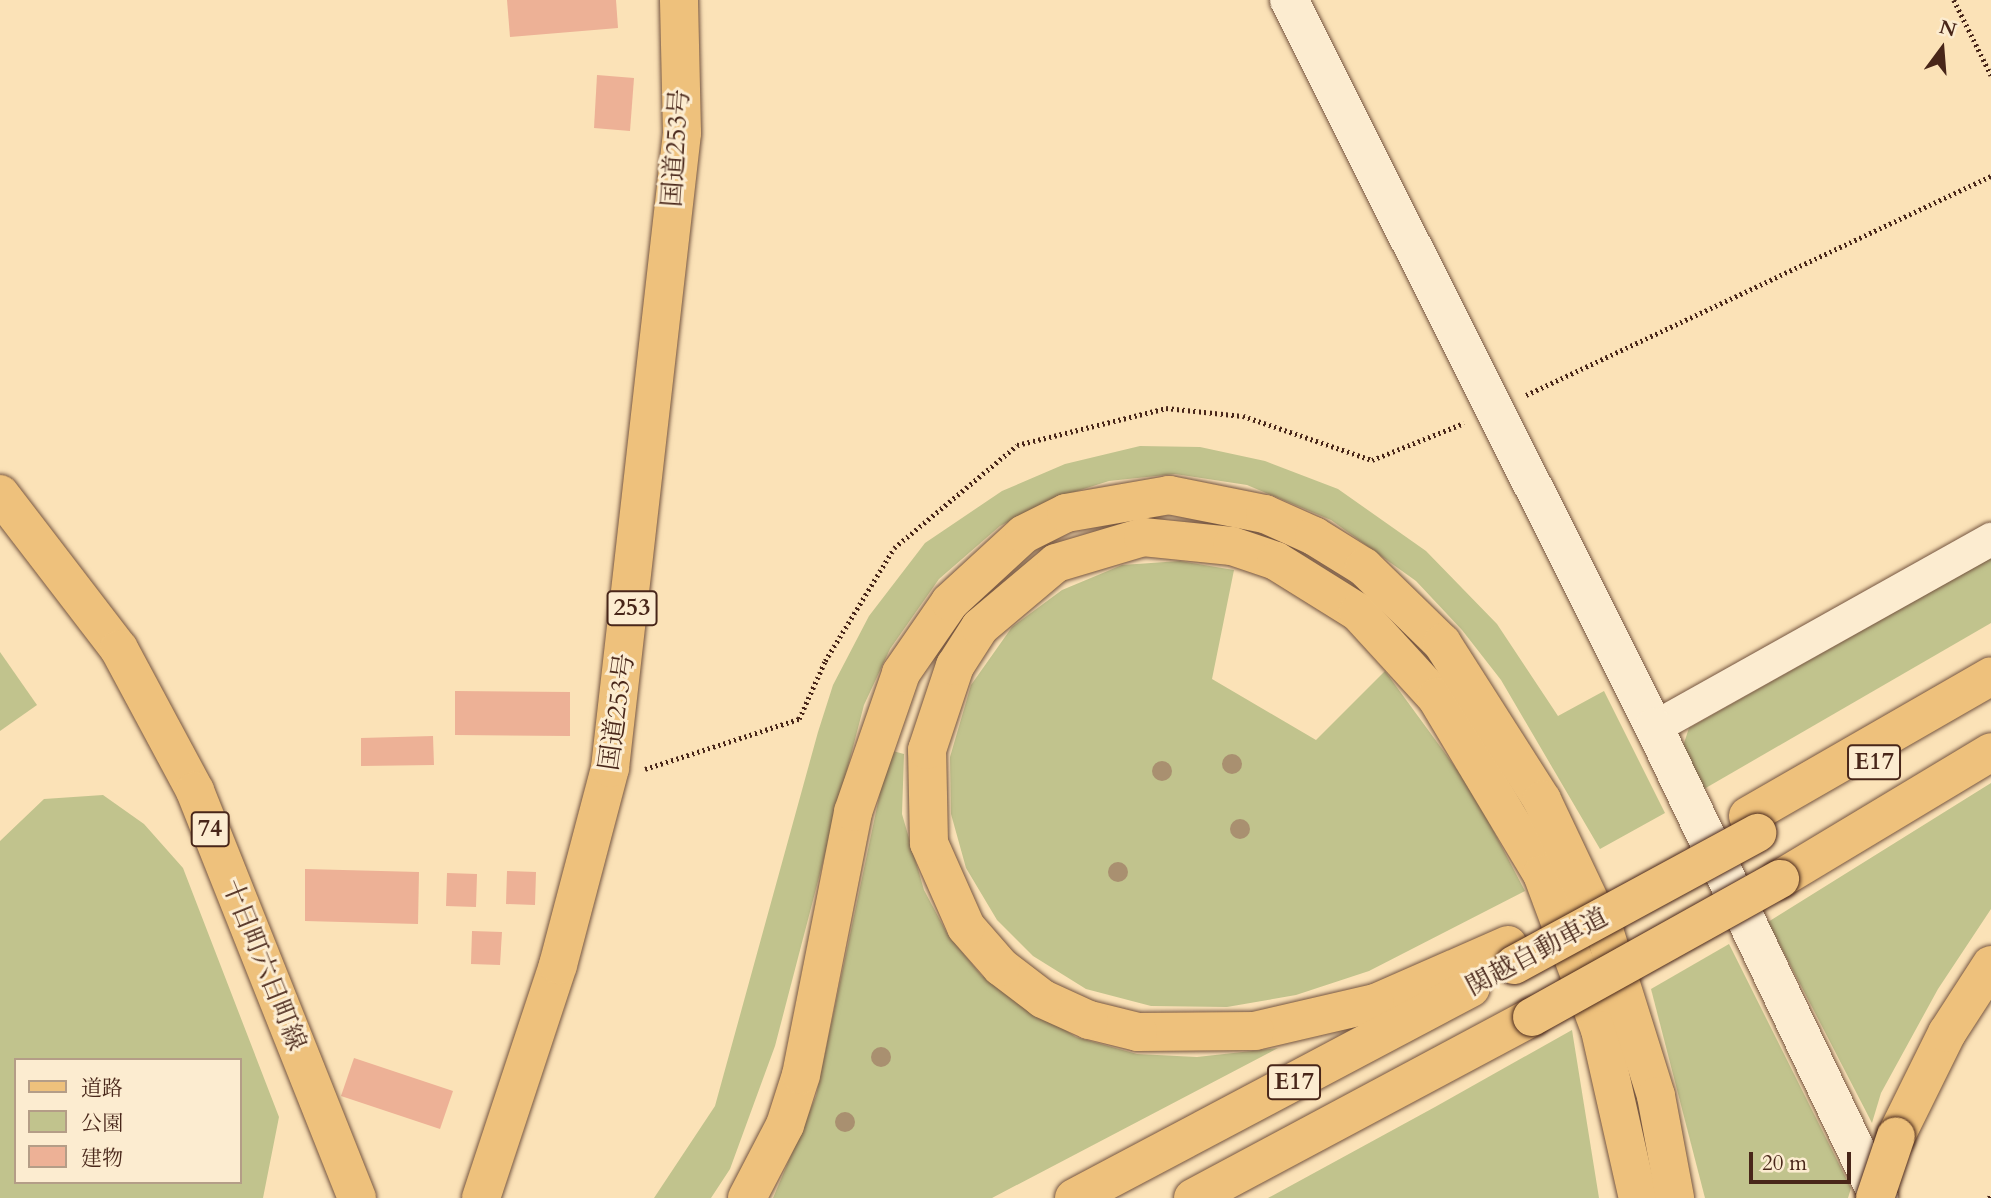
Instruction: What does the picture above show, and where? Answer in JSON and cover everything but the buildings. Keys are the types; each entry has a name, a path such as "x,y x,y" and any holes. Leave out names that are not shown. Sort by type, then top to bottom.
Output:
{"main road":[{"name":"国道253号","path":"481,1198 558,965 610,768 682,132 679,0"},
{"name":"十日町六日町線","path":"0,494 119,649 195,791 357,1198"},
{"path":"747,1198 785,1125 801,1075 857,799 901,673 967,583 1024,534 1066,513 1169,495 1265,514 1314,536 1364,567 1442,643 1542,800 1605,933 1656,1096 1675,1198"},
{"path":"1511,955 1375,1003 1255,1031 1138,1032 1089,1020 1043,999 1001,967 966,927 929,842 927,750 955,666 980,627 1056,563 1143,537 1233,545 1299,573 1358,612 1436,697 1542,874 1600,1030 1637,1198"},
{"path":"1753,825 1991,676"},
{"name":"関越自動車道","path":"1074,1198 1511,955 1753,825 1991,691"},
{"name":"関越自動車道","path":"1193,1198 1532,1017 1780,879 1991,752"},
{"path":"1877,1198 1896,1136 1947,1033 1991,965"}],"street":[{"path":"1289,0 1654,727 1877,1198"},
{"path":"1654,727 1991,539"}],"path":[{"path":"1954,0 1991,75"},
{"path":"1495,410 1991,176"}],"green space":[{"path":"1140,446 1200,447 1265,461 1338,489 1426,551 1497,624 1558,716 1604,691 1665,813 1600,849 1501,680 1462,630 1416,581 1331,520 1247,485 1175,474 1109,481 1055,498 1000,526 939,579 890,649 864,705 775,1046 730,1169 711,1198 654,1198 715,1106 818,732 833,685 869,616 925,543 1002,491 1065,464"},
{"path":"1991,558 1991,623 1704,789 1682,749 1689,728"},
{"path":"1180,561 1234,570 1212,679 1316,740 1385,671 1472,790 1525,891 1369,971 1296,995 1227,1007 1151,1006 1086,989 1033,956 997,920 966,868 951,814 950,757 971,685 1012,627 1062,590 1122,565"},
{"path":"0,652 37,705 0,731"},
{"path":"889,750 904,754 902,814 924,890 948,935 982,976 1076,1037 1137,1054 1197,1057 1278,1048 992,1198 773,1198 816,1096"},
{"path":"1991,783 1991,909 1938,989 1881,1093 1872,1123 1768,922"},
{"path":"103,795 144,824 183,868 279,1117 263,1198 0,1198 0,841 44,799"},
{"path":"1729,944 1851,1188 1848,1198 1705,1198 1651,989"},
{"path":"1572,1030 1599,1198 1268,1198 1435,1107"}]}
